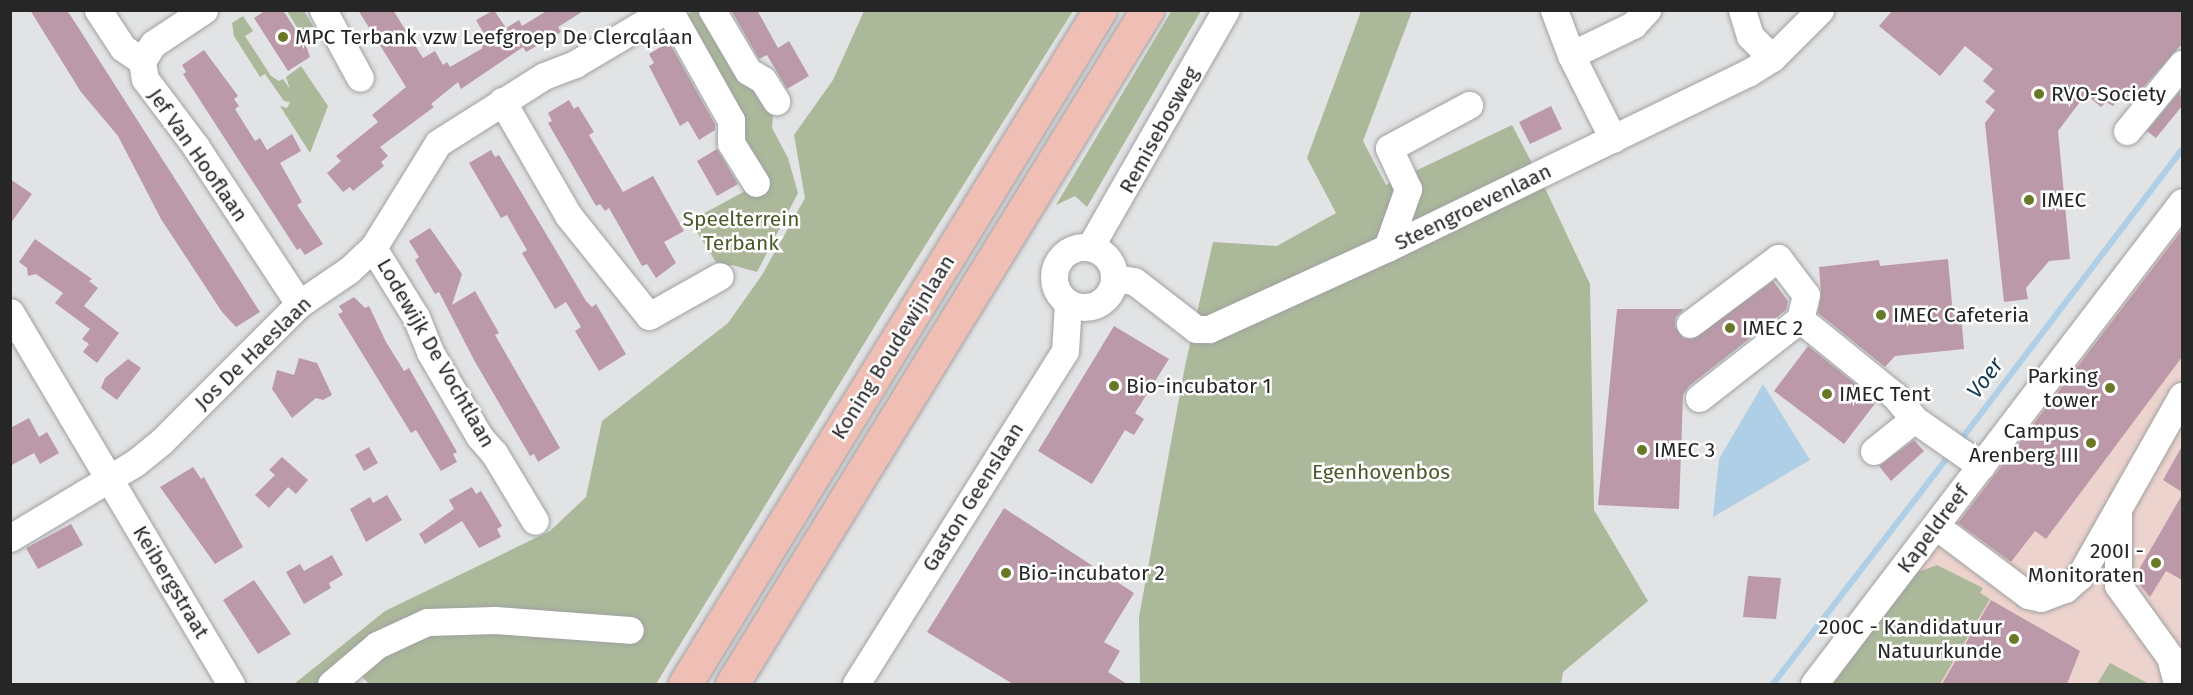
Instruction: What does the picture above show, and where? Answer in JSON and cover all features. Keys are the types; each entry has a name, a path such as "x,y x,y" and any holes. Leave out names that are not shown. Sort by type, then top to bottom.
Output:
{"highway":[{"name":"Koning Boudewijnlaan","path":"685,684 1100,10"},
{"name":"Koning Boudewijnlaan","path":"733,683 1147,10"}],"street":[{"name":"Jef Van Hooflaan","path":"98,10 123,48 142,61 145,79 196,147 299,304"},
{"path":"142,61 153,44 204,10"},
{"path":"323,10 360,78"},
{"name":"Jos De Haeslaan","path":"112,479 161,442 299,304 350,270 373,248 438,143 501,101 667,10 731,120 731,143 756,183"},
{"path":"712,10 748,71 763,80 776,101"},
{"name":"Remisebosweg","path":"1090,248 1226,10"},
{"path":"1554,10 1571,55 1613,138"},
{"path":"1571,55 1633,25 1647,10"},
{"path":"1742,10 1750,36 1772,58"},
{"name":"Steengroevenlaan","path":"1114,278 1134,281 1196,329 1209,328 1387,248 1772,58 1820,10"},
{"path":"2127,131 2182,64"},
{"path":"501,101 568,214 653,323 720,276"},
{"path":"1387,248 1408,189 1389,148 1469,105"},
{"name":"Kapeldreef","path":"1814,684 1936,526 1964,453 2182,202"},
{"name":"Lodewijk De Vochtlaan","path":"373,248 479,436 535,521"},
{"path":"1078,305 1108,296 1114,278 1110,261 1090,248"},
{"name":"Gaston Geenslaan","path":"874,684 1079,346 1078,305 1056,287 1056,267 1068,252 1090,248"},
{"path":"1690,324 1778,258 1806,295 1800,319 1699,398"},
{"name":"Gaston Geenslaan","path":"856,684 1065,351 1078,305"},
{"name":"Keibergstraat","path":"10,312 112,479 231,684"},
{"path":"1800,319 1895,396 1914,419 1964,453"},
{"path":"2080,576 2182,396"},
{"path":"1874,451 1914,419"},
{"path":"10,538 112,479"},
{"path":"2118,510 2115,573 2125,598 2176,661 2177,684"},
{"path":"1936,526 2028,595 2052,596 2095,568 2108,568 2115,573"},
{"path":"331,684 377,645 427,622 495,620 630,630"}],"shaded area":[{"name":"Campus Arenberg III","path":"2182,202 2182,684 1814,684"}],"green space":[{"path":"1172,10 1201,11 1087,207 1075,196 1056,205"},
{"path":"287,11 304,11 321,39 309,47"},
{"name":"Speelterrein Terbank","path":"693,11 710,11 774,102 772,128 788,158 798,193 757,272 732,265 721,270 690,221 758,184 677,20"},
{"path":"864,11 1073,11 889,303 656,684 369,684 352,666 331,684 294,684 385,611 550,531 586,497 602,421 728,323 762,275 805,198 794,135 833,80"},
{"name":"Egenhovenbos","path":"1361,11 1412,11 1363,141 1386,185 1512,125 1544,186 1590,284 1594,510 1648,601 1563,672 1561,684 1140,684 1139,617 1185,366 1213,242 1277,246 1336,213 1307,158"},
{"path":"243,16 253,31 245,36 271,76 279,81 283,79 290,89 286,77 301,66 328,106 310,153 280,106 287,108 290,102 284,101 265,74 260,77 234,36 232,23"},
{"path":"1937,565 1983,588 1980,593 1990,599 1940,684 1826,684 1915,573"},
{"path":"2110,663 2149,684 2097,684"}],"water":[{"path":"1763,384 1810,460 1713,517 1719,459"}],"building":[{"path":"30,10 67,10 260,312 236,327 222,312 161,219 118,136 81,92"},
{"name":"MPC Terbank vzw Leefgroep De Clercqlaan","path":"266,10 283,10 307,48 310,57 288,71 254,18"},
{"path":"358,10 393,10 423,58 435,51 443,65 447,62 450,67 483,48 480,43 487,39 476,20 494,10 506,28 519,20 522,26 548,10 585,10 558,27 561,32 526,52 523,47 461,89 458,82 431,104 434,107 380,147 388,156 381,162 384,166 353,191 350,187 343,192 327,173 341,161 336,156 378,122 372,115 406,87"},
{"path":"731,10 757,10 778,48 789,41 809,76 787,89 767,55 759,59"},
{"name":"IMEC","path":"1893,10 2182,10 2182,44 2131,101 2122,95 2113,106 2106,102 2101,107 2086,94 2058,131 2070,259 2049,261 2026,288 2028,299 2004,302 1985,123 1995,110 1985,102 1995,91 1983,81 1993,69 1965,46 1940,76 1879,26"},
{"path":"669,42 715,124 715,130 699,140 688,121 680,126 649,66 654,63 649,54"},
{"path":"204,50 238,96 234,99 239,106 235,109 255,141 260,138 267,150 292,134 301,151 280,163 302,202 297,205 323,244 305,255 300,248 297,250 183,74 186,72 182,65"},
{"path":"2180,91 2182,106 2156,138 2147,131"},
{"path":"569,100 574,109 578,106 594,132 589,135 623,192 653,176 684,231 664,242 676,263 656,278 647,264 642,266 609,208 605,211 600,204 596,206 548,123 552,121 548,113"},
{"path":"1551,106 1562,129 1530,144 1519,122"},
{"path":"717,149 738,184 717,196 697,161"},
{"path":"491,150 495,157 499,155 586,301 592,307 596,304 626,354 599,371 575,331 581,327 566,302 555,309 522,253 527,250 507,215 501,218 469,163"},
{"path":"10,179 32,194 10,224"},
{"path":"430,228 462,274 452,305 475,291 499,333 495,335 560,448 538,462 534,454 530,456 474,360 439,292 435,294 415,260 419,257 409,241"},
{"name":"Parking tower","path":"2182,230 2182,357 2046,539 2035,531 2011,562 1958,523"},
{"path":"35,239 92,279 89,281 98,288 84,306 119,333 97,363 83,352 89,344 82,339 90,329 55,303 63,293 36,274 28,276 27,268 19,262"},
{"name":"IMEC Cafeteria","path":"1948,259 1953,315 1961,315 1964,349 1895,356 1885,367 1818,313 1821,292 1819,267 1879,260 1880,266"},
{"name":"IMEC 3","path":"1773,281 1788,301 1786,310 1689,386 1683,395 1679,509 1598,505 1617,309 1684,309 1676,317 1675,326 1683,338 1692,339"},
{"path":"354,297 365,308 369,306 386,342 404,371 409,368 457,452 453,454 457,462 441,471 416,430 411,433 338,314 343,312 339,306"},
{"name":"Bio-incubator 1","path":"1114,326 1169,359 1135,413 1144,419 1134,435 1125,430 1092,484 1038,451"},
{"name":"IMEC Tent","path":"1808,346 1877,401 1844,444 1774,391"},
{"path":"299,358 317,363 332,395 323,400 316,398 292,418 272,389 277,370 294,375"},
{"path":"128,359 141,368 117,400 101,388 105,378"},
{"path":"29,418 39,437 47,432 59,453 40,464 34,453 10,466 10,428"},
{"path":"1914,440 1924,451 1891,481 1879,466"},
{"path":"2182,446 2182,492 2163,480"},
{"path":"369,447 378,463 364,471 355,455"},
{"path":"282,457 308,480 296,494 288,487 269,508 255,495 275,475 269,470"},
{"path":"193,467 201,479 204,477 243,547 215,564 160,487"},
{"path":"472,487 476,494 481,491 502,526 497,529 501,537 479,548 462,521 425,544 419,534 454,509 449,500"},
{"path":"387,495 402,520 366,542 350,509 370,497 373,503"},
{"name":"200I - Monitoraten","path":"2182,495 2182,580 2166,571 2150,597 2134,578"},
{"name":"Bio-incubator 2","path":"1004,508 1134,593 1104,642 1120,651 1108,672 1127,684 1013,684 927,632"},
{"path":"71,524 83,545 38,569 26,548"},
{"path":"332,555 343,575 329,583 331,588 304,604 286,572 300,564 304,571"},
{"path":"1748,576 1781,578 1776,619 1743,617"},
{"path":"254,580 291,634 258,654 223,600"},
{"name":"200C - Kandidatuur Natuurkunde","path":"1991,600 2080,651 2067,684 1942,684"}],"waterway":[{"name":"Voer","path":"1960,441 2182,150"},
{"name":"Voer","path":"1773,684 1950,454"}],"place":[{"name":"MPC Terbank vzw Leefgroep De Clercqlaan","path":"283,37"},
{"name":"RVO-Society","path":"2039,94"},
{"name":"IMEC","path":"2029,200"},
{"name":"IMEC Cafeteria","path":"1881,315"},
{"name":"IMEC 2","path":"1730,328"},
{"name":"Bio-incubator 1","path":"1114,386"},
{"name":"Parking tower","path":"2110,388"},
{"name":"IMEC Tent","path":"1827,394"},
{"name":"Campus Arenberg III","path":"2091,443"},
{"name":"IMEC 3","path":"1642,450"},
{"name":"200I - Monitoraten","path":"2156,563"},
{"name":"Bio-incubator 2","path":"1006,573"},
{"name":"200C - Kandidatuur Natuurkunde","path":"2014,639"}]}
